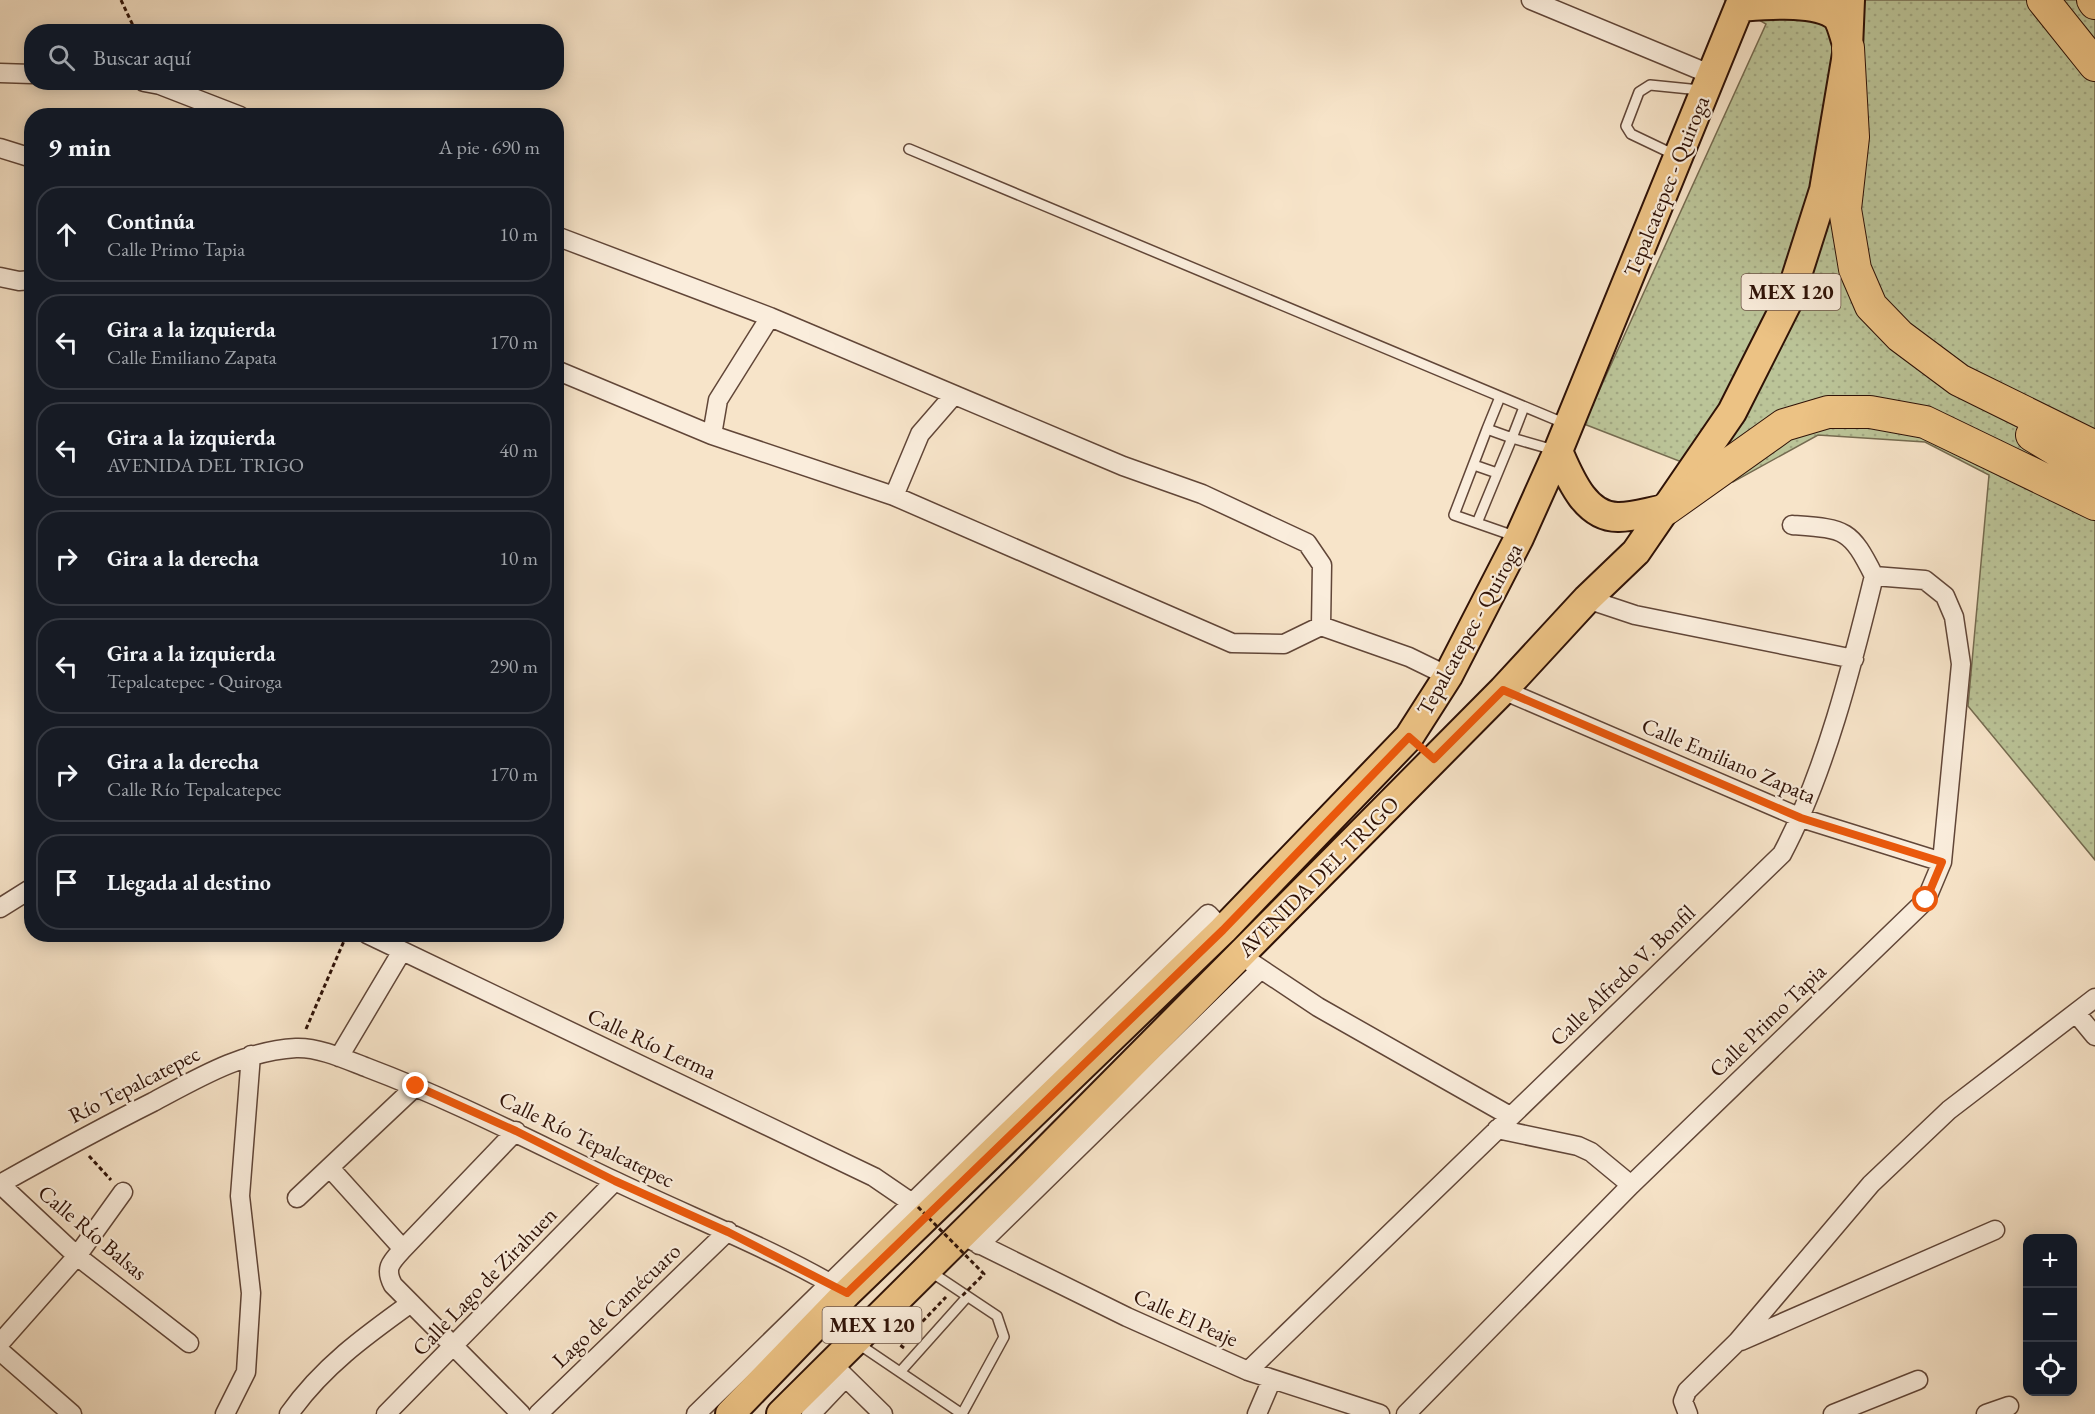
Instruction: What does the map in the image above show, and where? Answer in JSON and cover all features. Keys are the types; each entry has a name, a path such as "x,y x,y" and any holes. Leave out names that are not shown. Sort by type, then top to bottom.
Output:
{"highway":[{"path":"2043,0 2095,65"},
{"path":"1848,48 1853,137 1845,208 1855,268 1871,306 1900,336 2044,444 2095,473"},
{"path":"1959,380 2095,447"},
{"path":"1666,509 1784,425 1828,411 1870,412 1925,422 2095,504"},
{"path":"2024,468 2095,517"}],"main road":[{"name":"MEX 120","path":"1666,509 1732,412 1790,297 1824,190 1848,48 1850,0"},
{"name":"Tepalcatepec - Quiroga","path":"730,1414 838,1288 1223,930 1409,737 1448,676 1519,538 1558,451 1741,3"},
{"path":"1741,3 1804,3 1823,7 1838,18 1848,48"},
{"path":"1558,451 1576,491 1593,508 1617,518 1666,509"},
{"name":"AVENIDA DEL TRIGO","path":"970,1240 1251,962 1434,759 1503,690 1587,599 1636,552 1666,509"},
{"path":"1409,737 1434,759"},
{"name":"MEX 120","path":"781,1414 838,1371 855,1342 927,1269 970,1240"}],"street":[{"path":"1531,0 1708,83"},
{"path":"0,73 24,74"},
{"path":"173,90 219,108"},
{"path":"0,148 24,156"},
{"path":"564,239 770,317 1123,466 1202,494 1306,543 1322,565 1321,626"},
{"path":"0,277 24,281"},
{"path":"712,435 718,400 770,317"},
{"path":"564,373 712,435 894,496 1232,643 1284,644 1321,626 1409,657 1448,676"},
{"path":"894,496 920,434 953,396"},
{"path":"1792,525 1843,531 1853,538 1874,576"},
{"name":"Calle Primo Tapia","path":"1406,1414 1631,1185 1926,900 1942,862 1961,664 1954,617 1945,597 1925,580 1874,576"},
{"name":"Calle Alfredo V. Bonfil","path":"1248,1371 1782,854 1801,818 1854,659 1874,576"},
{"path":"1587,599 1635,615 1854,659"},
{"name":"Calle Emiliano Zapata","path":"1503,690 1801,818 1942,862"},
{"path":"0,908 24,893"},
{"path":"696,1414 838,1288 915,1205 1208,914 1223,930"},
{"name":"Calle Río Lerma","path":"383,942 874,1177 915,1205"},
{"path":"339,1057 402,951"},
{"path":"1251,962 1318,1007 1510,1116"},
{"path":"1688,1414 1683,1401 1687,1391 1737,1342 1871,1184 1949,1110 2095,998"},
{"path":"2076,1013 2095,1036"},
{"name":"Calle Río Tepalcatepec","path":"298,1048 339,1057 416,1086 728,1232 838,1288"},
{"name":"Río Tepalcatepec","path":"0,1184 223,1066 252,1055 298,1048"},
{"path":"225,1414 246,1372 251,1293 240,1196 252,1055"},
{"path":"297,1198 416,1086"},
{"path":"1497,1129 1578,1146 1591,1152 1631,1185"},
{"path":"516,1131 403,1249 389,1265 387,1275 393,1286 453,1349 521,1414"},
{"path":"330,1168 403,1249"},
{"name":"Calle Lago de Zirahuen","path":"386,1414 453,1349 615,1181"},
{"name":"Calle Río Balsas","path":"0,1184 77,1256 189,1343"},
{"path":"0,1343 77,1256 123,1192"},
{"path":"1737,1342 1995,1230"},
{"name":"Lago de Camécuaro","path":"538,1414 728,1232"},
{"name":"Calle El Peaje","path":"970,1240 1127,1317 1248,1371 1380,1414"},
{"path":"290,1414 308,1387 339,1356 411,1303"},
{"path":"0,1351 72,1414"},
{"path":"811,1414 838,1371 883,1414"},
{"path":"1257,1414 1272,1379"},
{"path":"1833,1414 1918,1380"},
{"path":"1986,1414 2009,1406"}],"lane":[{"path":"1678,156 1631,134 1626,126 1640,92 1650,85 1708,83"},
{"path":"909,149 1568,425"},
{"path":"1500,397 1454,515 1519,538"},
{"path":"1477,523 1524,407"},
{"path":"1488,429 1558,451"},
{"path":"1474,465 1497,473"},
{"path":"855,1342 962,1414 1004,1337 997,1316 964,1297 927,1269"},
{"path":"900,1372 964,1297"}],"path":[{"path":"121,0 132,24"},
{"path":"298,1048 344,942"},
{"path":"76,1142 123,1192"},
{"path":"915,1205 984,1274 964,1297"}],"green space":[{"path":"1725,0 2095,0 2095,860 1968,706 1989,475 1925,442 1818,435 1733,482 1584,424 1766,24"}],"route":[{"path":"416,1086 728,1232 847,1293 1223,930 1336,816 1409,737 1434,759 1503,690 1801,818 1942,862 1926,900"}]}
